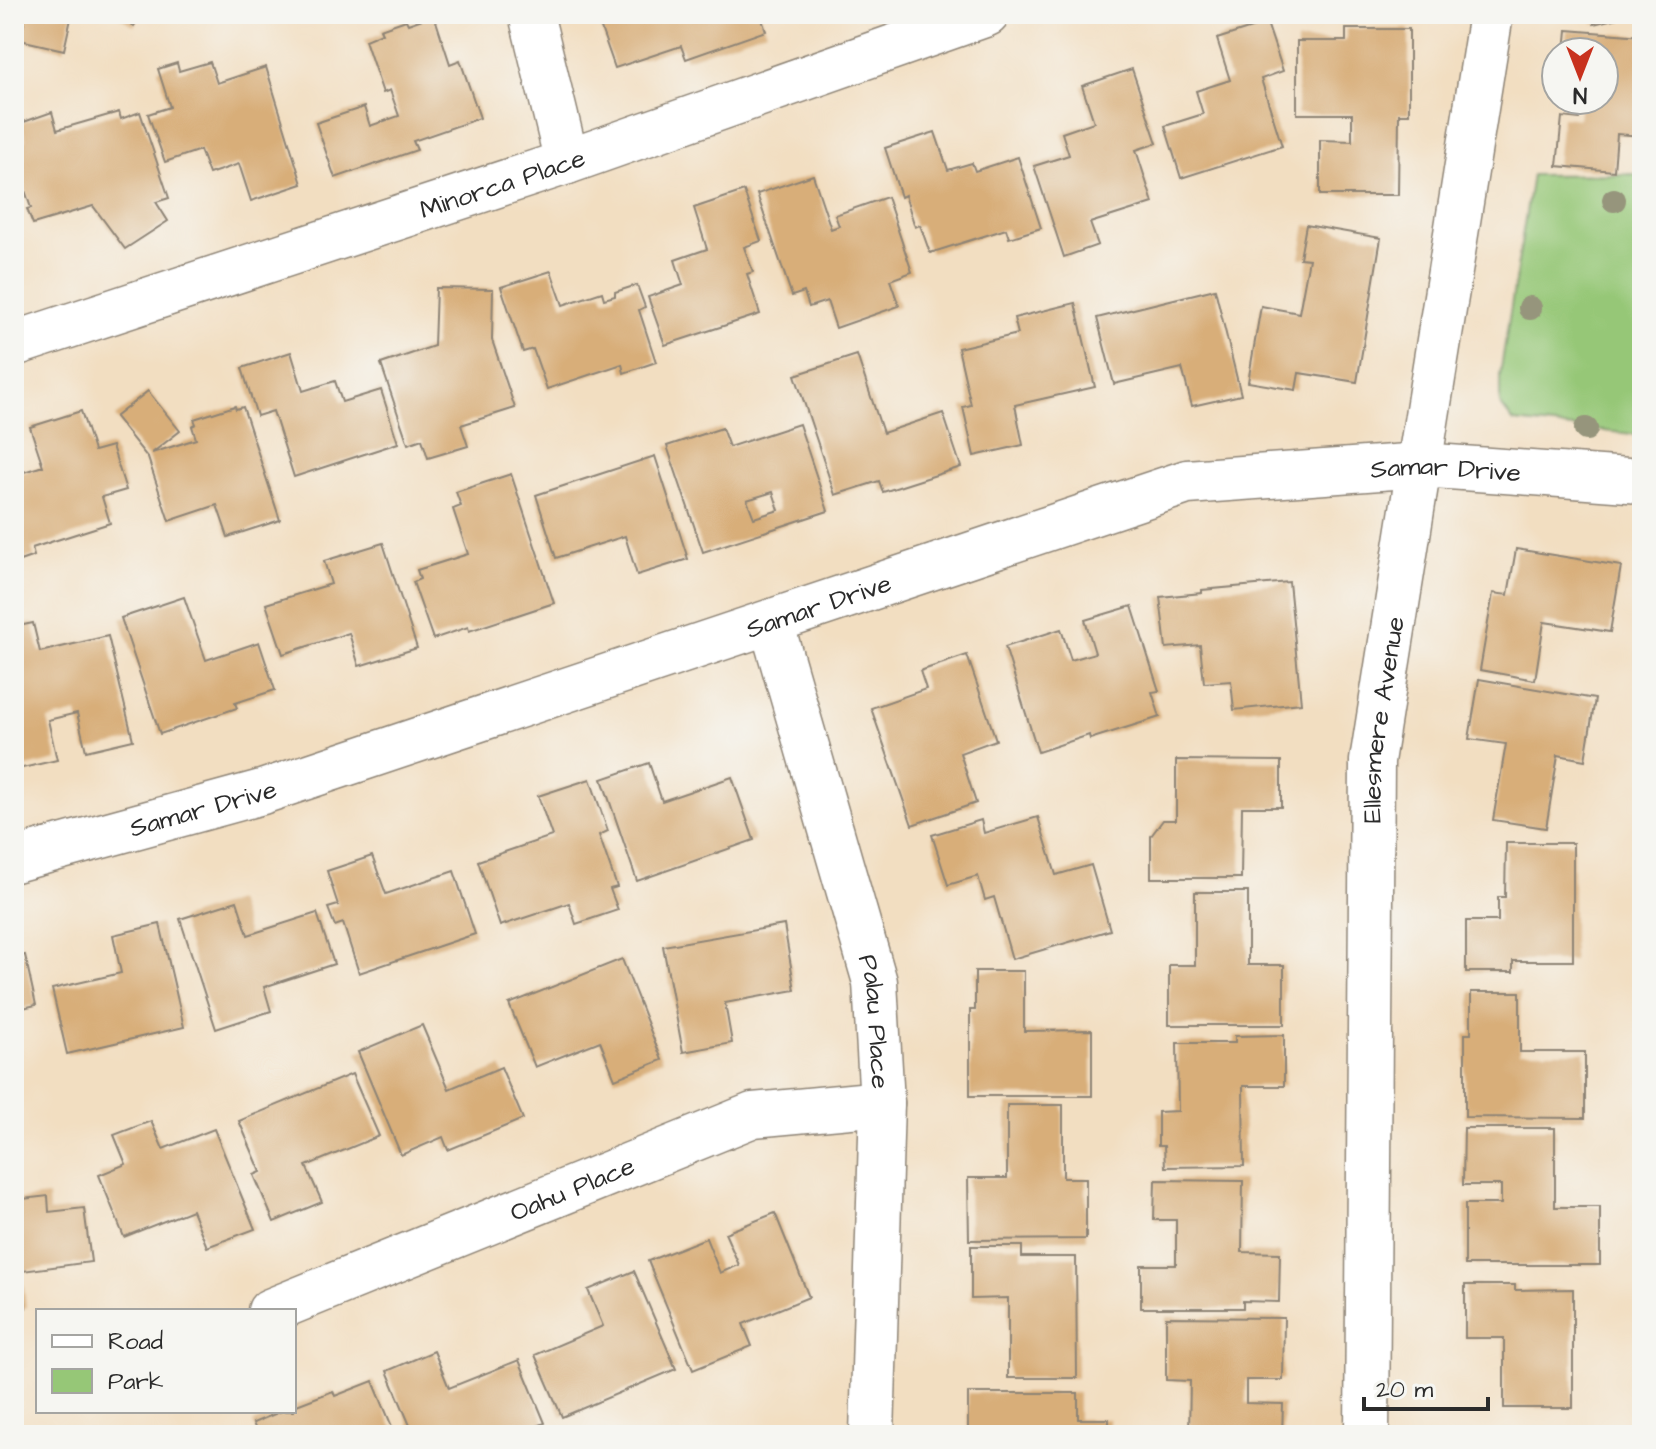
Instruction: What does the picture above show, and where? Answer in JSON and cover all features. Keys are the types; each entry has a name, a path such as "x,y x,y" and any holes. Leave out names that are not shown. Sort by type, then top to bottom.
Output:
{"street":[{"path":"531,14 567,162"},
{"name":"Minorca Place","path":"14,344 567,162 987,14"},
{"name":"Ellesmere Avenue","path":"1367,1435 1372,761 1491,14"},
{"name":"Samar Drive","path":"14,860 262,792 1187,482 1421,465 1642,481"},
{"name":"Palau Place","path":"771,622 875,982 882,1103 872,1435"},
{"name":"Oahu Place","path":"275,1309 753,1115 882,1103"}],"green space":[{"path":"1642,174 1642,435 1514,422 1500,404 1500,375 1532,175"}],"building":[{"path":"26,14 72,14 64,50 20,40"},
{"path":"115,14 142,14 134,26"},
{"path":"596,14 760,14 766,31 686,59 681,46 615,68"},
{"path":"1592,14 1629,14 1629,15 1594,24"},
{"path":"434,15 450,64 460,60 480,118 413,141 417,150 335,178 316,123 364,107 370,126 399,116 390,90 383,93 365,40 382,33 380,29"},
{"path":"1267,23 1283,71 1261,79 1282,146 1181,178 1165,126 1203,114 1196,91 1230,80 1217,39"},
{"path":"1346,29 1409,29 1409,114 1399,114 1398,195 1320,195 1320,140 1352,141 1352,114 1297,114 1297,41 1346,41"},
{"path":"1567,30 1642,36 1642,136 1617,134 1614,171 1557,166 1562,117 1620,116 1620,36 1566,36"},
{"path":"210,62 217,83 266,67 302,184 251,201 239,164 209,174 200,150 165,162 148,114 170,107 158,69 177,63 179,71"},
{"path":"1132,69 1157,143 1136,150 1153,203 1090,223 1098,245 1064,257 1034,166 1069,155 1062,133 1094,122 1082,86"},
{"path":"52,112 57,130 119,112 121,119 140,112 169,198 156,202 168,221 125,249 93,206 33,224 27,209 31,208 14,158 14,144 26,140 21,123"},
{"path":"935,132 948,170 972,163 975,171 1018,157 1041,228 1009,238 1006,229 930,253 920,225 915,227 905,195 901,197 885,148"},
{"path":"813,175 831,229 839,226 835,215 887,197 912,272 890,280 899,306 836,328 827,301 809,307 804,292 792,296 757,194"},
{"path":"744,191 761,241 744,247 753,272 747,274 760,314 665,345 648,297 683,285 675,260 707,249 694,208"},
{"path":"1306,225 1381,238 1357,382 1299,373 1296,390 1248,382 1261,306 1299,313 1309,259 1300,258"},
{"path":"551,271 563,305 602,292 604,299 637,285 645,307 639,310 656,362 624,373 622,364 547,389 533,349 523,352 501,287"},
{"path":"436,288 493,289 492,340 515,408 461,425 468,446 428,458 422,439 408,444 381,364 434,346"},
{"path":"1215,289 1241,395 1192,406 1182,368 1114,384 1097,318"},
{"path":"1075,303 1095,387 1015,405 1023,445 974,456 963,407 971,405 958,348 1018,334 1014,318"},
{"path":"291,352 303,391 335,381 342,402 381,390 398,443 294,477 273,411 257,416 242,368"},
{"path":"857,355 883,433 943,413 961,467 883,492 879,481 835,495 795,375"},
{"path":"148,391 180,431 152,453 196,439 192,426 196,424 194,419 235,406 236,409 243,407 280,520 228,537 217,505 169,521 148,458 115,417"},
{"path":"81,411 94,451 112,446 126,490 102,497 110,523 32,548 34,556 14,563 14,475 43,466 30,427"},
{"path":"799,424 828,511 703,552 667,446 722,428 729,447","holes":["773,492 779,510 754,518 747,500"]},
{"path":"655,456 688,559 637,575 625,536 556,558 536,495"},
{"path":"511,474 554,603 469,631 468,627 433,639 413,582 420,579 417,570 468,554 453,509 461,506 456,492"},
{"path":"383,543 417,648 359,666 349,633 283,654 266,604 331,584 324,561"},
{"path":"1516,549 1621,566 1610,632 1544,622 1535,680 1480,670 1493,593 1508,595"},
{"path":"1289,582 1301,703 1234,710 1231,681 1204,683 1200,645 1166,648 1160,597"},
{"path":"184,597 206,660 259,642 275,690 235,703 237,708 160,734 121,618"},
{"path":"1132,606 1159,691 1152,692 1160,717 1038,752 1005,647 1061,629 1071,660 1095,653 1085,620"},
{"path":"33,623 40,652 108,636 133,740 86,751 77,713 48,720 57,760 14,770 14,627"},
{"path":"967,655 996,740 960,753 976,803 912,825 871,708 926,689 920,671"},
{"path":"1479,679 1595,699 1585,760 1558,755 1546,828 1493,820 1506,744 1469,739"},
{"path":"1176,760 1281,761 1281,807 1242,807 1241,878 1151,878 1151,836 1163,820 1176,820"},
{"path":"649,763 662,801 732,777 754,840 637,881 602,779"},
{"path":"590,779 608,831 599,835 617,887 610,889 618,910 576,924 569,903 500,926 478,861 552,836 538,796"},
{"path":"1038,817 1056,875 1091,865 1110,930 1012,959 994,897 985,900 978,876 948,885 932,835 981,820 984,833"},
{"path":"1506,843 1573,843 1573,961 1513,961 1513,972 1466,972 1466,921 1498,921 1498,897 1505,897"},
{"path":"372,856 386,894 454,871 475,934 359,973 343,923 335,926 328,908 338,905 327,871"},
{"path":"1195,892 1248,892 1248,965 1284,965 1284,1025 1169,1025 1169,965 1195,965"},
{"path":"237,901 248,935 317,913 334,964 264,987 271,1011 216,1029 180,919"},
{"path":"160,924 184,1027 67,1054 52,989 121,973 113,935"},
{"path":"784,925 795,990 725,1003 732,1043 683,1052 663,946"},
{"path":"25,955 36,1005 14,1010 14,957"},
{"path":"622,959 662,1060 615,1079 600,1041 535,1067 509,1004"},
{"path":"975,971 1024,971 1024,1031 1092,1030 1092,1096 970,1096 970,1010 975,1010"},
{"path":"1471,992 1520,992 1520,1052 1585,1052 1585,1118 1465,1117 1465,1034 1471,1034"},
{"path":"422,1025 449,1089 501,1067 523,1119 448,1150 443,1137 401,1155 358,1052"},
{"path":"1284,1035 1284,1086 1243,1086 1244,1166 1165,1167 1164,1146 1158,1146 1158,1112 1178,1111 1177,1043 1235,1043 1235,1036"},
{"path":"352,1074 379,1136 306,1166 322,1202 274,1222 254,1175 261,1172 239,1121"},
{"path":"1007,1105 1063,1105 1063,1178 1086,1178 1086,1239 969,1240 968,1178 1007,1178"},
{"path":"151,1121 163,1149 214,1129 255,1229 207,1247 192,1210 124,1237 99,1175 126,1164 114,1135"},
{"path":"1464,1128 1555,1128 1555,1207 1600,1207 1600,1265 1465,1265 1465,1204 1501,1204 1501,1185 1463,1185"},
{"path":"1155,1180 1243,1181 1242,1252 1280,1253 1279,1302 1243,1301 1243,1308 1141,1308 1141,1265 1176,1265 1176,1220 1154,1220"},
{"path":"48,1196 49,1212 84,1208 91,1262 22,1271 26,1308 14,1310 14,1200"},
{"path":"775,1213 809,1297 743,1324 752,1346 693,1370 648,1261 706,1238 720,1273 739,1265 725,1233"},
{"path":"971,1246 1022,1246 1022,1257 1076,1257 1077,1378 1008,1378 1008,1298 971,1299"},
{"path":"634,1271 676,1369 562,1417 535,1355 603,1326 588,1290"},
{"path":"1465,1285 1515,1285 1515,1290 1573,1289 1573,1408 1504,1408 1504,1338 1465,1338"},
{"path":"1166,1317 1284,1318 1283,1380 1246,1380 1246,1403 1283,1404 1282,1435 1189,1435 1190,1381 1166,1380"},
{"path":"434,1351 449,1388 519,1360 545,1423 515,1435 414,1435 387,1371"},
{"path":"373,1381 393,1429 377,1435 258,1435 253,1423 277,1413 296,1413 296,1405 333,1391 335,1396"},
{"path":"968,1393 1078,1393 1078,1419 1109,1419 1109,1435 968,1435"},
{"path":"1503,1430 1570,1430 1570,1435 1503,1435"}]}
